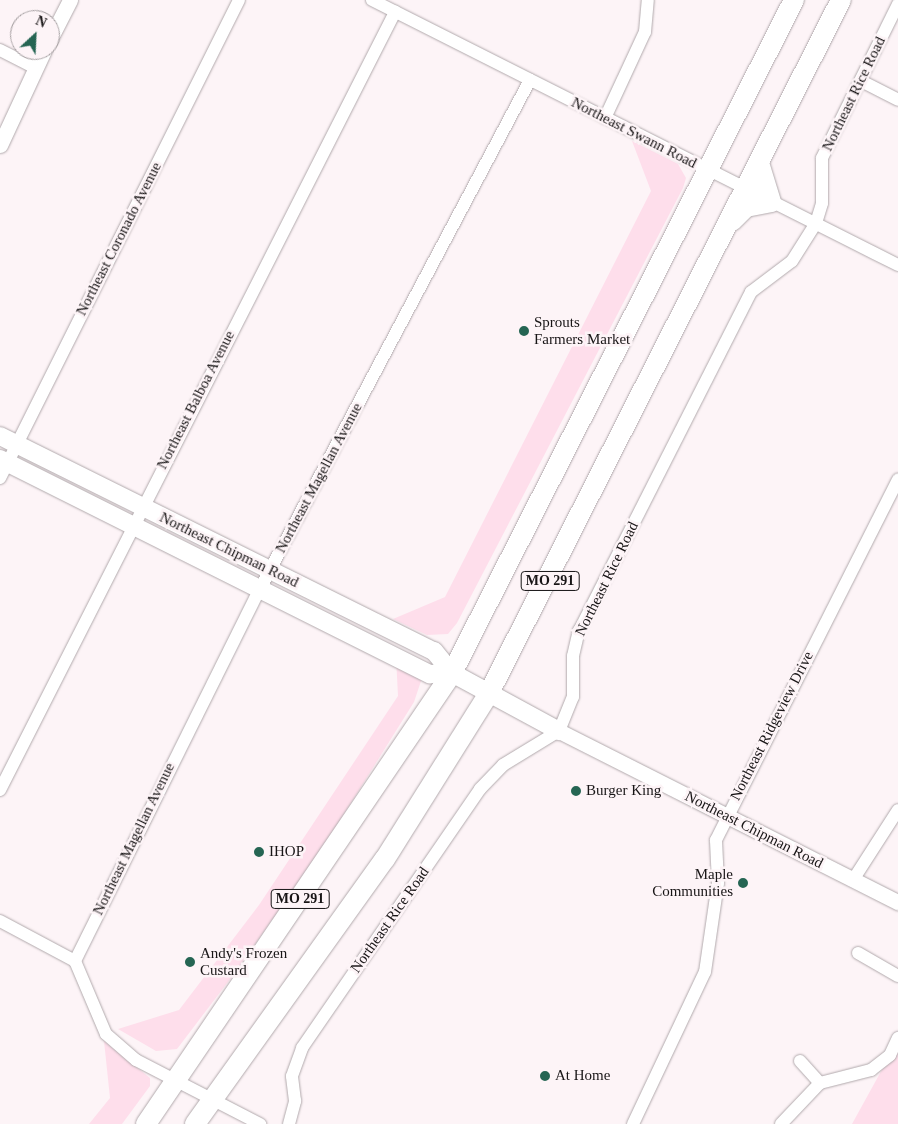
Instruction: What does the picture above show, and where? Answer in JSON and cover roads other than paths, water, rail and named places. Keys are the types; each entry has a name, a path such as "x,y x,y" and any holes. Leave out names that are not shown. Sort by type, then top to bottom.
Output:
{"main road":[{"name":"MO 291","path":"146,1124 176,1084 452,673 794,0"},
{"name":"MO 291","path":"195,1124 385,859 489,693 841,0"},
{"path":"728,224 746,207 770,202 759,163"},
{"name":"Northeast Chipman Road","path":"0,436 434,651 452,673 559,731"},
{"name":"Northeast Chipman Road","path":"2,466 132,525 430,674 452,673"},
{"path":"343,629 351,610"}],"street":[{"path":"60,20 70,0"},
{"name":"Northeast Coronado Avenue","path":"2,466 16,444 239,0"},
{"name":"Northeast Swann Road","path":"372,0 745,190 898,265"},
{"path":"605,118 645,32 648,0"},
{"name":"Northeast Rice Road","path":"289,1124 297,1054 480,789 503,765 559,731 573,697 573,656 579,630 751,292 792,261 816,224 822,204 822,158 863,82 898,4"},
{"name":"Northeast Balboa Avenue","path":"0,790 141,507 395,12"},
{"path":"0,50 34,68"},
{"path":"0,144 38,60"},
{"name":"Northeast Magellan Avenue","path":"75,961 270,570 530,80"},
{"path":"863,82 898,100"},
{"name":"Northeast Ridgeview Drive","path":"633,1124 705,972 718,882 716,840 726,816 898,479"},
{"name":"Northeast Chipman Road","path":"559,731 898,902"},
{"path":"853,880 898,810"},
{"path":"0,921 75,961 106,1034 136,1060 176,1084 260,1124"},
{"path":"858,953 898,976"},
{"path":"781,1124 820,1083 871,1070 890,1055 898,1038"},
{"path":"800,1061 820,1083"}],"place":[{"name":"Sprouts Farmers Market","path":"524,331"},
{"name":"Burger King","path":"576,791"},
{"name":"IHOP","path":"259,852"},
{"name":"Maple Communities","path":"743,883"},
{"name":"Andy's Frozen Custard","path":"190,962"},
{"name":"At Home","path":"545,1076"}]}
